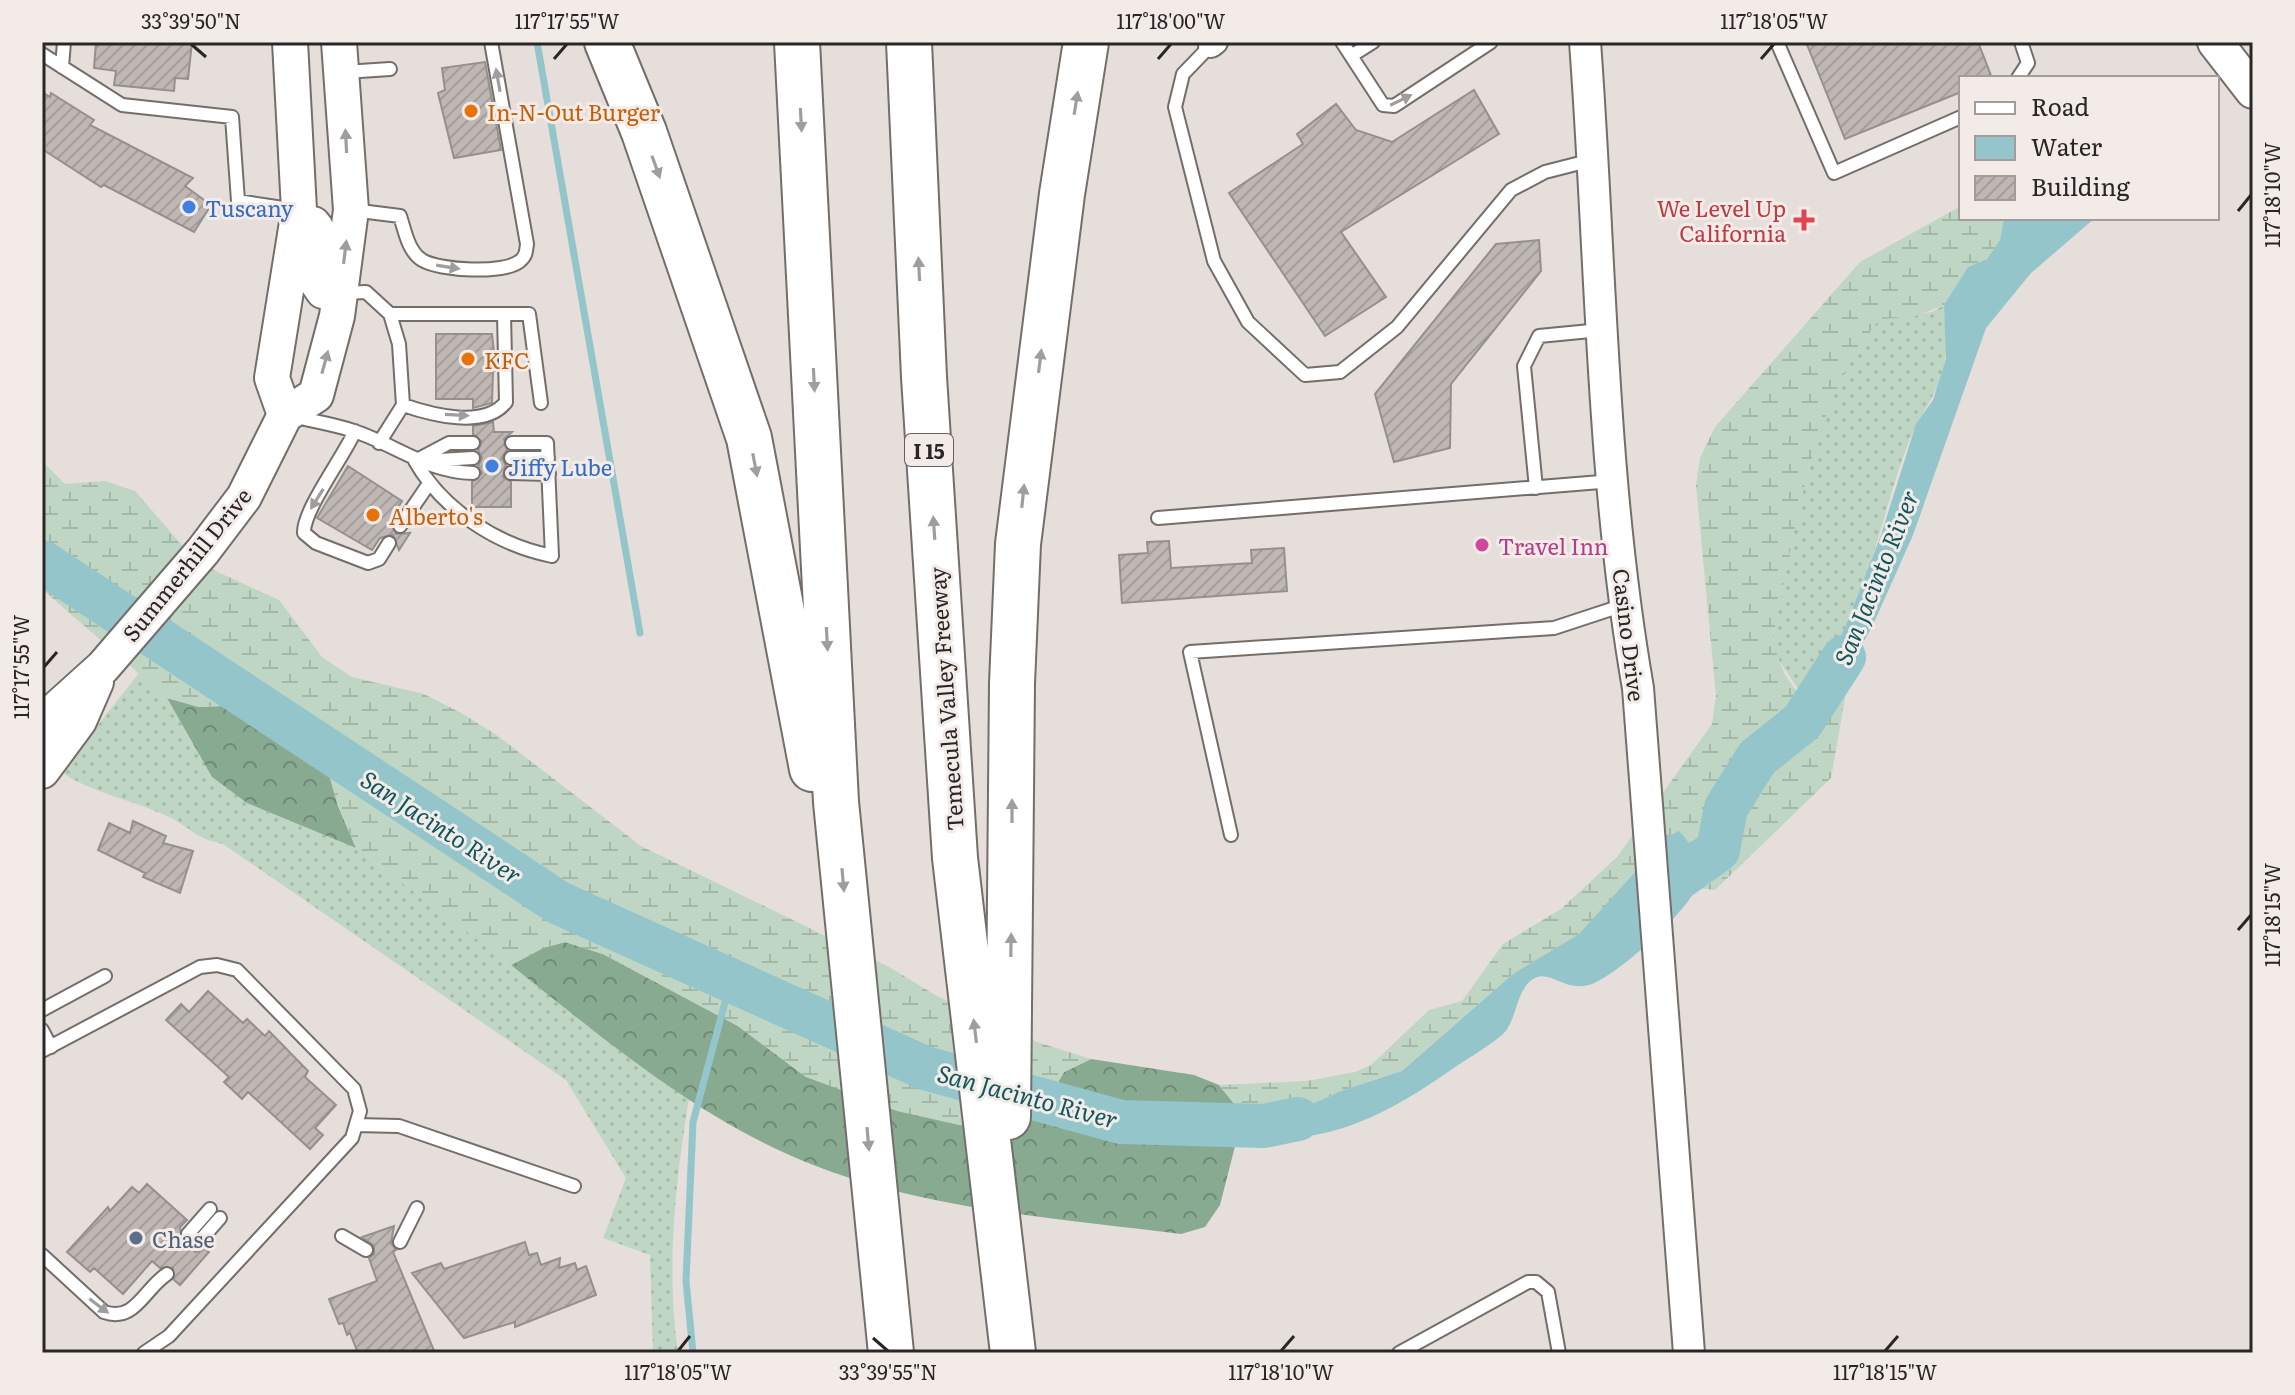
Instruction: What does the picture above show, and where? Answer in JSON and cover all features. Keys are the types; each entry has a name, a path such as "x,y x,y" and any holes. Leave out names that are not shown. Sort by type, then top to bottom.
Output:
{"highway":[{"path":"607,42 644,132 749,438 810,767 836,802"},
{"path":"797,42 836,802 891,1353"},
{"name":"Temecula Valley Freeway","path":"909,42 924,377 955,858 1013,1353"},
{"path":"1007,1303 1012,683 1018,544 1062,194 1086,42"}],"main road":[{"path":"285,415 272,378 299,210 290,42"},
{"path":"2215,42 2253,91"},
{"name":"Summerhill Drive","path":"42,722 103,667 203,551 244,497 285,415 316,395 340,293 351,210 341,57"},
{"path":"299,210 316,228 314,278 323,291 340,293"},
{"name":"Summerhill Drive","path":"42,771 79,721 103,667"}],"street":[{"name":"Casino Drive","path":"1585,42 1613,481 1624,605 1638,688 1689,1353"}],"lane":[{"path":"62,67 64,42"},
{"path":"351,210 400,216 412,250 435,265 466,270 500,267 518,264 525,256 527,244 491,42"},
{"path":"1342,42 1383,105 1394,106 1491,42"},
{"path":"1351,56 1373,42"},
{"path":"1777,42 1834,173 1959,118"},
{"path":"2019,76 2028,63 2021,42"},
{"path":"1213,44 1183,74 1175,107 1214,261 1248,322 1305,375 1340,372 1397,327 1511,190 1545,172 1594,160"},
{"path":"42,54 122,105 232,117 238,201 299,210"},
{"path":"341,57 390,69"},
{"path":"340,293 366,292 390,314 399,344 403,405 379,443"},
{"path":"390,314 529,314 541,403"},
{"path":"403,405 429,413 487,416 498,412 506,402 504,315"},
{"path":"1536,488 1524,366 1539,336 1604,329"},
{"path":"285,415 355,431 415,461 451,472 473,473"},
{"path":"355,431 341,461 305,519 304,533 316,543 368,563 379,559 389,543"},
{"path":"415,461 449,443 473,443"},
{"path":"415,461 428,485 447,503 499,538 528,551 552,556 547,443 512,443"},
{"path":"415,461 473,458"},
{"path":"511,458 548,458"},
{"path":"511,473 549,474"},
{"path":"1158,518 1613,481"},
{"path":"400,526 428,485"},
{"path":"1231,835 1190,652 1554,628 1624,605"},
{"path":"42,1030 46,1049 200,967 217,965 237,970 354,1089 360,1111 352,1138 169,1336 144,1353"},
{"path":"42,1010 105,976"},
{"path":"356,1125 399,1126 574,1186"},
{"path":"400,1242 417,1208"},
{"path":"193,1238 215,1214"},
{"path":"342,1236 366,1250"},
{"path":"42,1255 104,1312 116,1316 127,1315 162,1274"},
{"path":"1399,1353 1528,1282 1536,1282 1548,1292 1559,1353"}],"green space":[{"path":"1959,207 1959,220 2004,220 2000,240 1987,259 1968,267 1944,305 1913,317 1880,319 1856,352 1837,389 1808,470 1773,637 1789,681 1815,704 1826,707 1850,670 1831,778 1715,890 1696,888 1696,861 1640,869 1579,934 1513,974 1402,1071 1341,1091 1301,1109 1264,1117 1243,1115 1219,1085 1307,1081 1355,1072 1371,1065 1429,1010 1462,1001 1503,944 1561,909 1617,857 1712,724 1716,696 1696,485 1700,458 1715,427 1860,262"},
{"path":"1944,305 1946,354 1939,383 1908,444 1866,576 1841,642 1825,672 1805,699 1776,656 1773,637 1798,513 1821,429 1836,389 1879,319 1932,312"},
{"path":"42,461 65,484 105,481 135,491 181,544 209,568 279,600 322,657 352,677 424,694 463,714 498,736 641,846 889,967 937,996 1037,1042 1091,1059 1064,1072 1045,1104 1007,1129 959,1125 897,1111 806,1077 738,1026 603,954 565,942 543,948 511,965 356,848 338,806 314,722 290,703 199,707 167,698 42,589"},
{"path":"139,673 167,698 212,777 247,803 356,848 689,1099 674,1226 674,1321 678,1353 653,1353 650,1255 603,1238 626,1178 566,1080 223,844 198,835 167,816 86,786 61,772"},
{"path":"167,698 199,707 290,703 314,722 338,806 356,848 247,803 212,777"},
{"path":"565,942 603,954 738,1026 806,1077 1045,1104 1064,1072 1091,1059 1194,1075 1219,1085 1243,1115 1220,1205 1205,1227 1181,1234 973,1207 871,1184 822,1168 739,1130 670,1087 511,965 543,948"}],"water":[{"path":"2004,220 2093,220 2031,273 1986,328 1913,535 1872,627 1826,707 1810,705 1805,699 1829,663 1849,618 1881,535 1916,424 1933,400 1946,359 1944,305 1968,267 1987,259 2000,240"},
{"path":"1679,831 1695,857 1698,872 1696,887 1680,912 1615,971 1589,985 1573,986 1543,976 1530,981 1504,1033 1408,1098 1355,1124 1299,1137 1270,1138 1239,1133 1243,1115 1264,1117 1301,1109 1341,1091 1402,1071 1513,974 1579,934 1667,837"}],"building":[{"path":"96,42 192,42 188,79 175,78 174,91 114,85 116,71 94,68"},
{"path":"1806,42 1978,42 1991,76 1959,76 1959,93 1845,139"},
{"name":"In-N-Out Burger","path":"485,62 501,150 454,158 438,93 445,90 442,68"},
{"path":"1474,90 1499,134 1341,232 1386,297 1325,336 1229,193 1303,144 1297,134 1336,104 1356,130 1392,142"},
{"path":"42,92 50,97 51,93 94,120 90,125 193,178 185,186 211,205 194,232 104,185 101,187 42,149"},
{"path":"1539,240 1541,271 1451,384 1450,448 1394,462 1375,394 1496,244"},
{"name":"KFC","path":"436,334 492,334 496,371 493,371 492,403 473,408 473,399 436,399"},
{"name":"Jiffy Lube","path":"493,422 494,432 512,432 504,439 507,450 502,457 506,466 503,477 511,482 511,507 472,507 472,482 482,473 478,466 482,458 478,450 482,442 473,434 473,426"},
{"path":"348,466 402,501 390,520 396,534 410,533 399,550 393,535 380,538 372,550 317,518"},
{"path":"1169,541 1171,568 1252,563 1251,550 1284,548 1287,591 1122,603 1119,555 1148,553 1147,542"},
{"path":"133,821 166,836 163,843 193,851 180,893 143,877 145,873 98,850 109,823 130,833"},
{"path":"208,991 243,1023 247,1019 265,1036 269,1031 308,1071 305,1077 336,1105 315,1128 323,1135 310,1149 248,1092 242,1099 224,1082 229,1077 166,1020 181,1004 189,1012"},
{"name":"Chase","path":"147,1184 187,1220 180,1227 182,1240 189,1243 195,1252 205,1249 209,1252 180,1285 174,1280 173,1268 160,1268 152,1261 123,1294 94,1268 90,1272 67,1252 108,1207 110,1211 132,1187 139,1193"},
{"path":"394,1226 391,1243 396,1250 393,1252 435,1353 358,1353 350,1333 347,1335 343,1323 339,1324 329,1299 377,1281 369,1258 374,1254 374,1246 362,1237"},
{"path":"525,1242 529,1255 537,1253 541,1265 560,1258 559,1268 575,1263 577,1270 586,1266 596,1295 515,1327 515,1322 464,1338 412,1273 441,1263 444,1269"}],"waterway":[{"path":"537,42 640,633"},
{"name":"San Jacinto River","path":"42,562 559,903 925,1068 1121,1122 1264,1126 1298,1119"},
{"name":"San Jacinto River","path":"1648,900 1718,850 1726,808 1757,758 1802,722 1844,657"},
{"path":"693,1353 686,1281 693,1122 731,980"}],"place":[{"name":"In-N-Out Burger","path":"471,111"},
{"name":"Tuscany","path":"189,207"},
{"name":"We Level Up California","path":"1804,220"},
{"name":"KFC","path":"468,359"},
{"name":"Jiffy Lube","path":"492,466"},
{"name":"Alberto's","path":"373,515"},
{"name":"Travel Inn","path":"1482,545"},
{"name":"Chase","path":"136,1238"}]}
